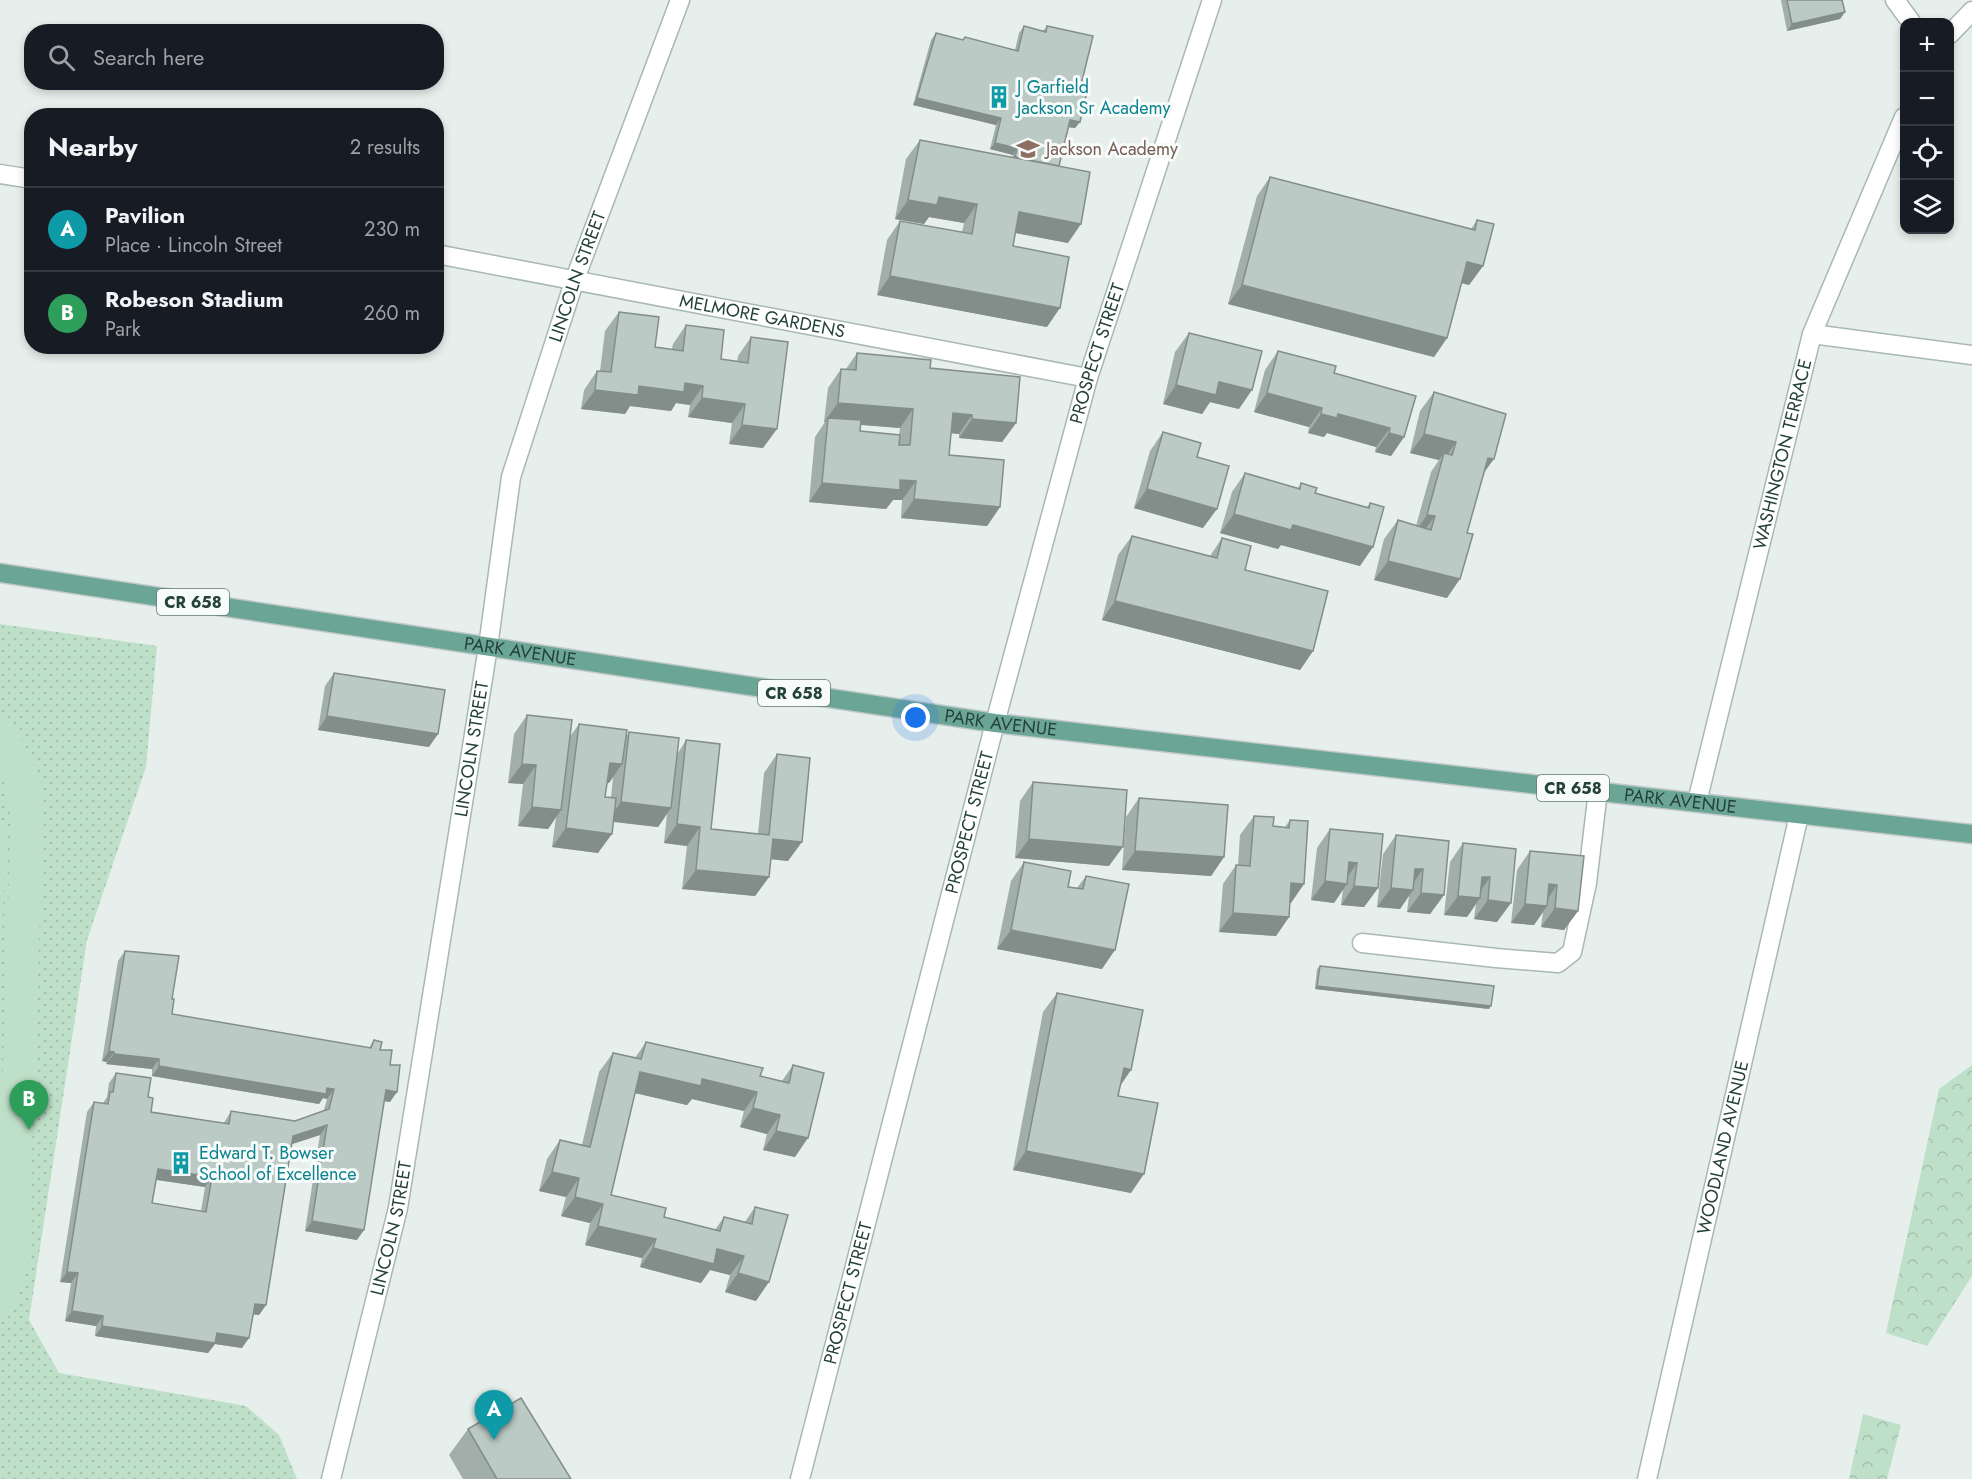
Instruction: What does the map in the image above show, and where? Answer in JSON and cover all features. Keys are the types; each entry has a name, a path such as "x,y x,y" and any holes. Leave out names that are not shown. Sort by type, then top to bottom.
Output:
{"main road":[{"name":"PARK AVENUE","path":"0,573 995,723 1972,834"}],"street":[{"name":"LINCOLN STREET","path":"332,1479 398,1208 488,647 511,477 575,279 680,0"},
{"name":"PROSPECT STREET","path":"800,1479 995,723 1088,378 1212,0"},
{"path":"1895,0 1908,18"},
{"path":"1954,30 1972,10"},
{"name":"WASHINGTON TERRACE","path":"1696,802 1812,334 1901,126"},
{"path":"0,174 24,178"},
{"name":"MELMORE GARDENS","path":"444,255 1088,378"},
{"path":"1812,334 1972,355"},
{"path":"1362,943 1558,963 1572,951 1587,883 1599,791"},
{"name":"WOODLAND AVENUE","path":"1647,1479 1798,815"}],"green space":[{"path":"0,624 157,646 146,767 87,940 29,1320 59,1373 246,1406 279,1435 297,1479 0,1479"},
{"path":"0,717 23,743 44,795 28,1264 14,1303 0,1324 0,1151 11,819 5,782 0,774"},
{"path":"0,822 6,822 0,995"},
{"path":"1972,1065 1972,1276 1927,1346 1886,1333 1939,1089"},
{"path":"1863,1414 1901,1425 1887,1479 1849,1479"}],"building":[{"path":"1787,0 1842,0 1845,12 1792,24"},
{"name":"J Garfield Jackson Sr Academy","path":"1024,26 1046,32 1047,26 1093,36 1082,81 1089,83 1080,122 1070,120 1059,166 1015,157 1017,148 995,143 1001,118 917,98 936,33 963,40 965,37 1018,51"},
{"path":"920,140 1090,172 1081,224 1019,212 1013,246 1069,257 1060,308 890,276 900,221 972,234 977,204 939,197 937,205 908,200"},
{"path":"1270,177 1475,230 1477,220 1494,224 1483,266 1467,262 1447,338 1242,285"},
{"path":"619,312 659,317 655,347 683,351 686,325 724,330 721,359 748,363 751,337 788,342 777,429 742,425 745,404 702,398 703,386 685,383 684,392 639,386 638,395 595,390 597,371 611,372"},
{"path":"1189,333 1262,351 1252,390 1219,382 1216,395 1176,385"},
{"path":"1278,351 1336,366 1334,373 1416,396 1404,437 1389,433 1390,428 1338,414 1337,418 1321,414 1322,408 1267,393"},
{"path":"857,353 931,360 930,368 1020,377 1016,423 972,419 972,415 953,413 949,455 1004,460 1000,507 914,499 916,481 900,480 900,490 822,483 828,418 861,420 860,431 900,435 899,445 910,445 913,409 838,403 841,369 856,370"},
{"path":"1434,392 1506,414 1494,459 1488,458 1467,533 1473,534 1460,579 1388,561 1398,520 1431,530 1435,516 1427,515 1444,453 1452,455 1456,442 1424,434"},
{"path":"1163,432 1201,443 1197,457 1229,466 1217,509 1147,489"},
{"path":"1245,473 1300,489 1301,483 1317,488 1315,493 1369,508 1370,503 1384,507 1373,547 1293,525 1291,530 1234,514"},
{"path":"1132,536 1217,558 1222,538 1251,546 1245,570 1328,591 1313,651 1115,601"},
{"path":"334,673 445,690 438,734 327,716"},
{"path":"527,715 572,720 561,810 532,807 536,765 522,764"},
{"path":"579,724 627,730 622,764 610,763 605,797 616,798 612,834 566,828"},
{"path":"629,732 679,738 671,808 621,802"},
{"path":"686,740 720,744 711,829 769,835 777,754 810,758 802,842 773,839 769,877 696,870 700,827 677,824"},
{"path":"1033,782 1127,790 1123,847 1029,839"},
{"path":"1139,798 1228,805 1224,857 1135,851"},
{"path":"1254,816 1274,817 1273,826 1289,828 1290,820 1308,821 1304,884 1291,883 1289,917 1233,913 1236,865 1250,866"},
{"path":"1330,829 1383,834 1378,888 1354,886 1357,863 1349,862 1347,884 1325,881"},
{"path":"1396,835 1449,841 1444,895 1421,893 1423,869 1415,869 1413,890 1391,888"},
{"path":"1463,843 1516,849 1511,903 1488,900 1490,877 1482,877 1480,898 1458,896"},
{"path":"1530,851 1584,856 1578,911 1555,908 1557,885 1549,884 1547,906 1525,904"},
{"path":"1024,862 1071,871 1068,887 1083,889 1086,876 1129,884 1115,950 1011,930"},
{"name":"Edward T. Bowser School of Excellence","path":"125,951 179,956 172,1014 371,1048 374,1040 382,1042 380,1050 392,1050 390,1065 400,1065 397,1092 386,1090 364,1230 312,1221 327,1125 293,1136 266,1305 255,1304 249,1338 217,1333 215,1343 102,1326 103,1316 72,1311 78,1273 67,1272 94,1102 108,1104 110,1092 113,1092 116,1073 151,1078 148,1097 153,1098 151,1112 229,1124 231,1111 295,1121 329,1109 334,1089 327,1088 326,1094 159,1066 159,1059 114,1054 109,1051","holes":["158,1169 212,1177 206,1212 152,1203"]},
{"path":"1320,966 1494,986 1491,1006 1317,986"},
{"path":"1057,993 1143,1010 1131,1070 1124,1068 1118,1096 1158,1103 1144,1174 1026,1151"},
{"path":"646,1042 763,1068 760,1076 789,1083 793,1065 824,1073 808,1138 776,1131 780,1115 753,1108 757,1092 702,1079 701,1086 640,1072 611,1195 666,1208 664,1217 720,1231 724,1217 752,1224 755,1207 788,1215 769,1282 738,1273 744,1256 717,1249 714,1264 653,1248 656,1239 598,1226 603,1204 575,1197 579,1178 552,1172 560,1140 590,1147 613,1053 641,1059"},
{"path":"521,1398 571,1479 497,1479 468,1429"}],"place":[{"name":"J Garfield Jackson Sr Academy","path":"999,97"},
{"name":"Jackson Academy","path":"1028,149"},
{"name":"Robeson Stadium","path":"29,1130"},
{"name":"Edward T. Bowser School of Excellence","path":"181,1163"},
{"name":"Pavilion","path":"494,1440"}]}
